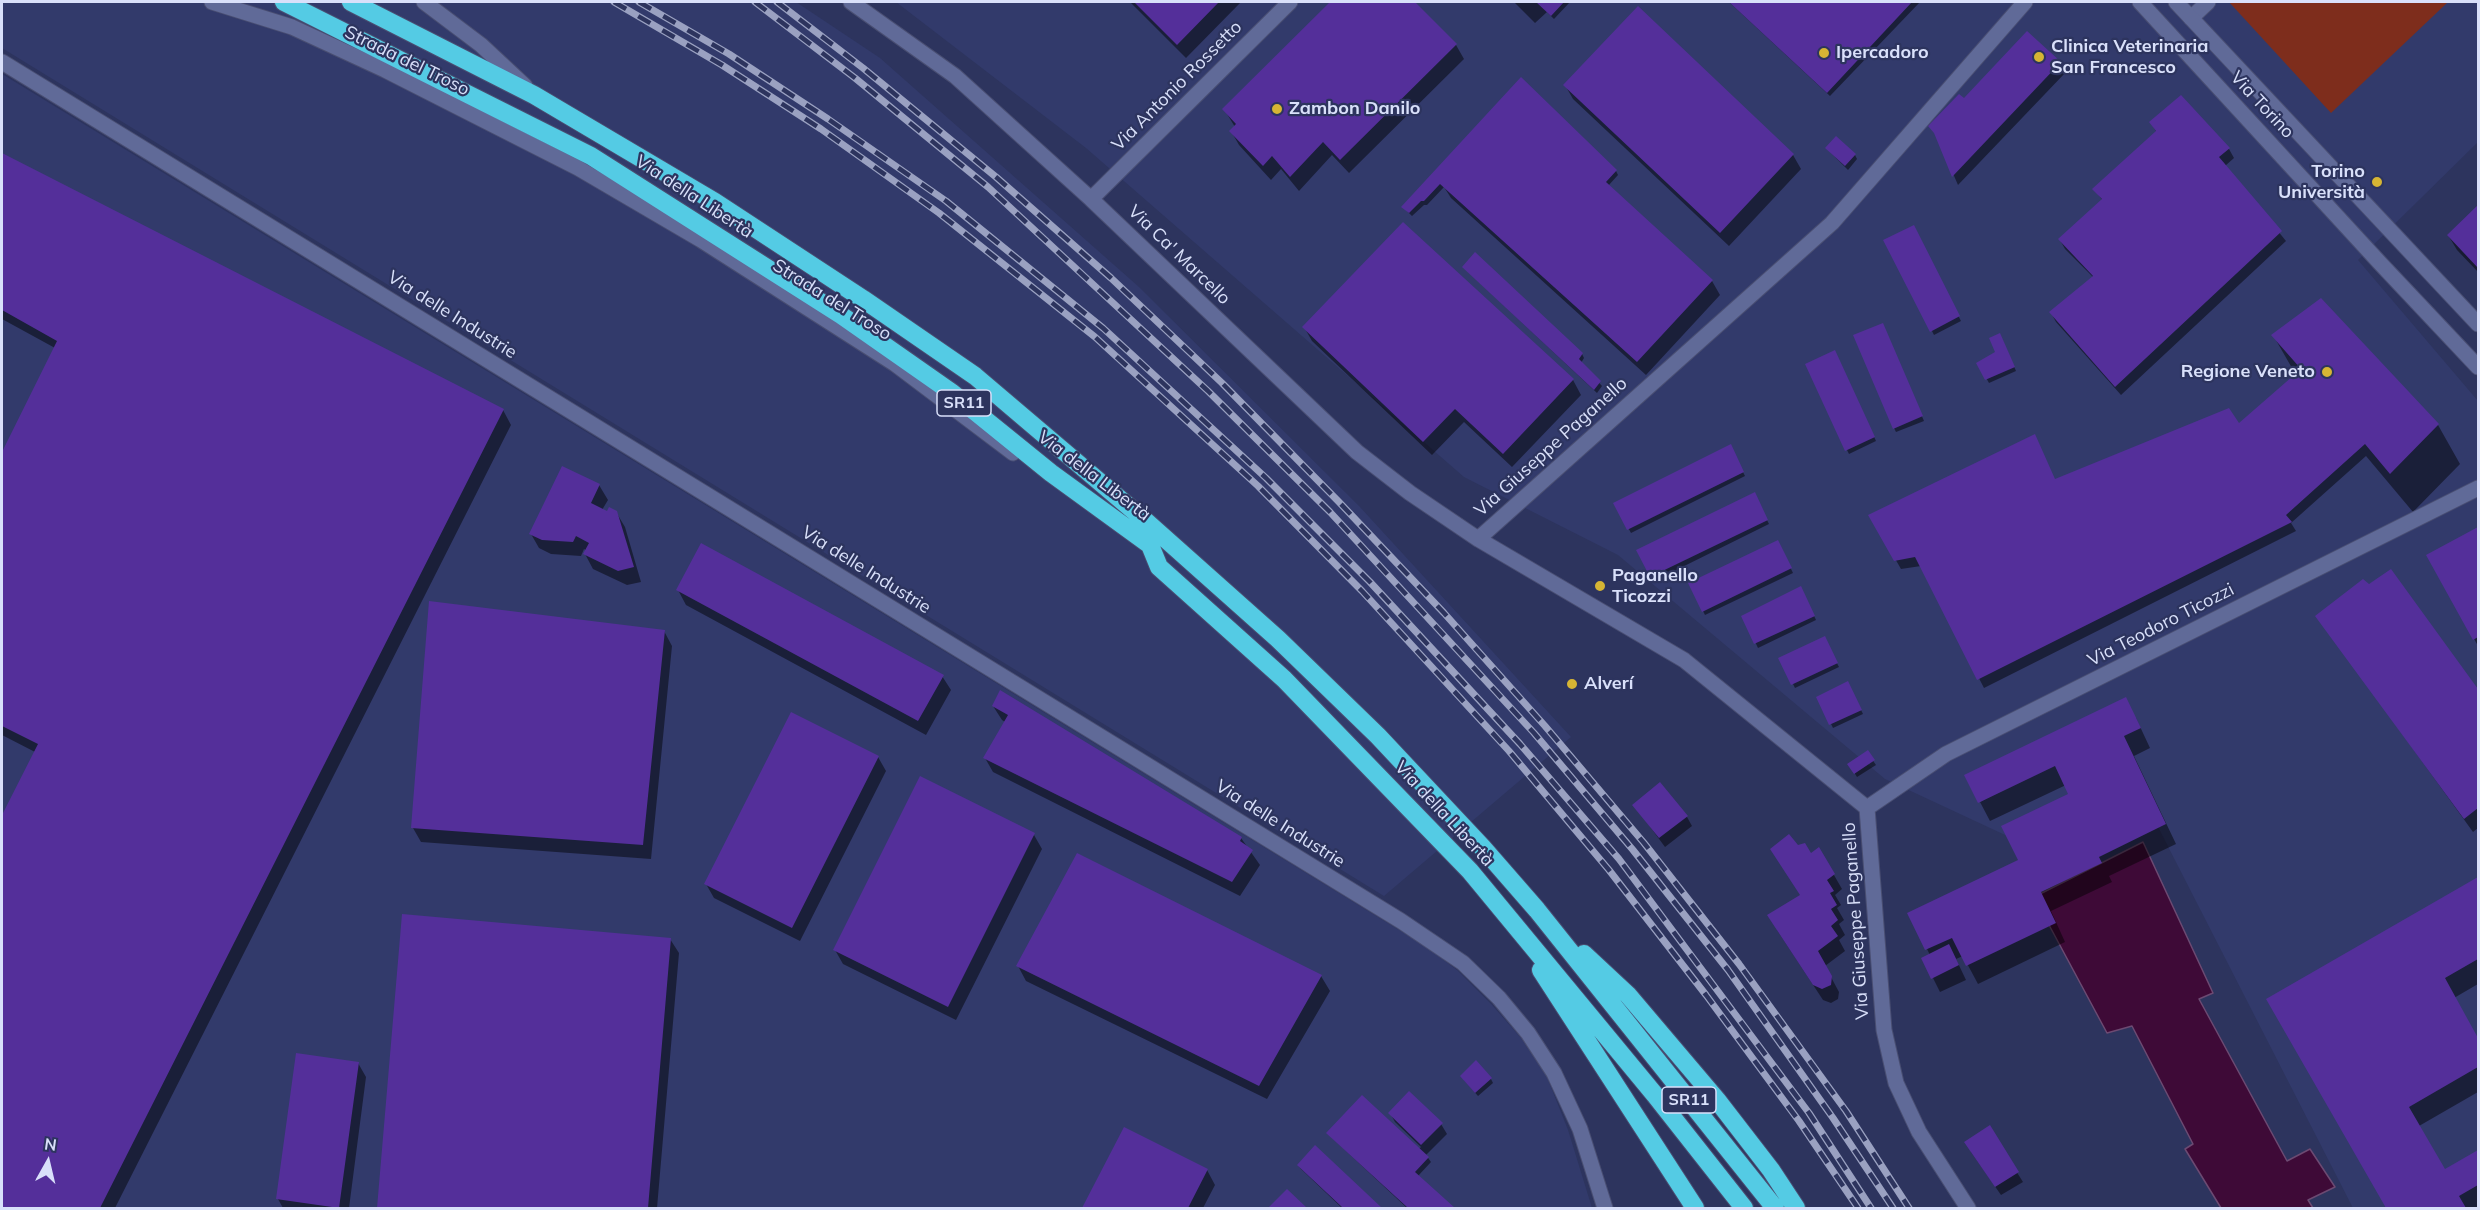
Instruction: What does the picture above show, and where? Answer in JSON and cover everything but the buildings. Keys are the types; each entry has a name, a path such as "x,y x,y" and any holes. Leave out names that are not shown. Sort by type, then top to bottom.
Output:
{"highway":[{"name":"Via della Libertà","path":"284,2 312,14 591,156 859,328 951,392 1051,473 1150,545 1159,567 1284,679 1470,871 1584,1008 1744,1209"},
{"name":"Via della Libertà","path":"351,2 534,95 715,202 975,376 1141,517 1333,691 1475,840 1537,910 1775,1209"},
{"path":"1537,910 1628,995 1717,1100 1771,1170 1796,1209"},
{"path":"1512,922 1552,989 1695,1209"}],"street":[{"name":"Strada del Troso","path":"212,2 292,27 508,131 598,180 701,240 895,364 1034,469 1150,545"},
{"path":"424,2 482,45 534,95"},
{"name":"Via Ca' Marcello","path":"851,2 956,76 1091,199 1357,452 1410,493 1478,539"},
{"name":"Via Antonio Rossetto","path":"1091,199 1290,2"},
{"name":"Via Giuseppe Paganello","path":"1968,1209 1919,1132 1896,1083 1884,1030 1867,808 1684,660 1478,539 1832,223 2025,2"},
{"name":"Via Torino","path":"2140,2 2478,367"},
{"name":"Via Torino","path":"2176,2 2478,324"},
{"path":"2191,18 2208,2"},
{"name":"Via delle Industrie","path":"2,62 1390,915 1463,963 1499,998 1528,1033 1554,1073 1580,1129 1605,1209"},
{"name":"Via Teodoro Ticozzi","path":"1867,808 1946,754 2478,488"}],"shaded area":[{"path":"2,2 796,2 880,58 1139,287 1359,506 1571,737 1384,896 2,48"},
{"path":"896,2 2478,2 2478,142 2358,260 2478,401 2478,1208 2353,1208 2156,823 2063,862 1885,779 1618,555 1464,477 1086,148"},
{"path":"2229,2 2448,2 2331,113"},
{"path":"2,74 1422,944 1457,970 1492,1005 1521,1038 1547,1077 1568,1130 1592,1208 2,1208"},
{"path":"2143,842 2213,993 2199,999 2287,1161 2310,1149 2335,1187 2308,1200 2313,1208 2221,1208 2185,1149 2193,1144 2132,1026 2107,1033 2034,897"}],"railway":[{"path":"614,2 722,65 821,129 939,213 1095,337 1258,486 1362,591 1509,751 1609,870 1706,995 1799,1121 1858,1208"},
{"path":"639,2 729,54 946,201 1103,328 1266,478 1370,582 1520,744 1619,859 1809,1113 1871,1208"},
{"path":"755,2 855,78 988,187 1208,391 1330,512 1534,733 1633,850 1728,970 1833,1118 1893,1208"},
{"path":"777,2 863,68 996,177 1111,278 1222,383 1444,613 1545,726 1644,843 1739,964 1846,1111 1909,1208"}],"place":[{"name":"Ipercadoro","path":"1824,53"},
{"name":"Clinica Veterinaria San Francesco","path":"2039,57"},
{"name":"Zambon Danilo","path":"1277,109"},
{"name":"Torino Università","path":"2377,182"},
{"name":"Regione Veneto","path":"2327,372"},
{"name":"Paganello Ticozzi","path":"1600,586"},
{"name":"Alverí","path":"1572,684"}]}
